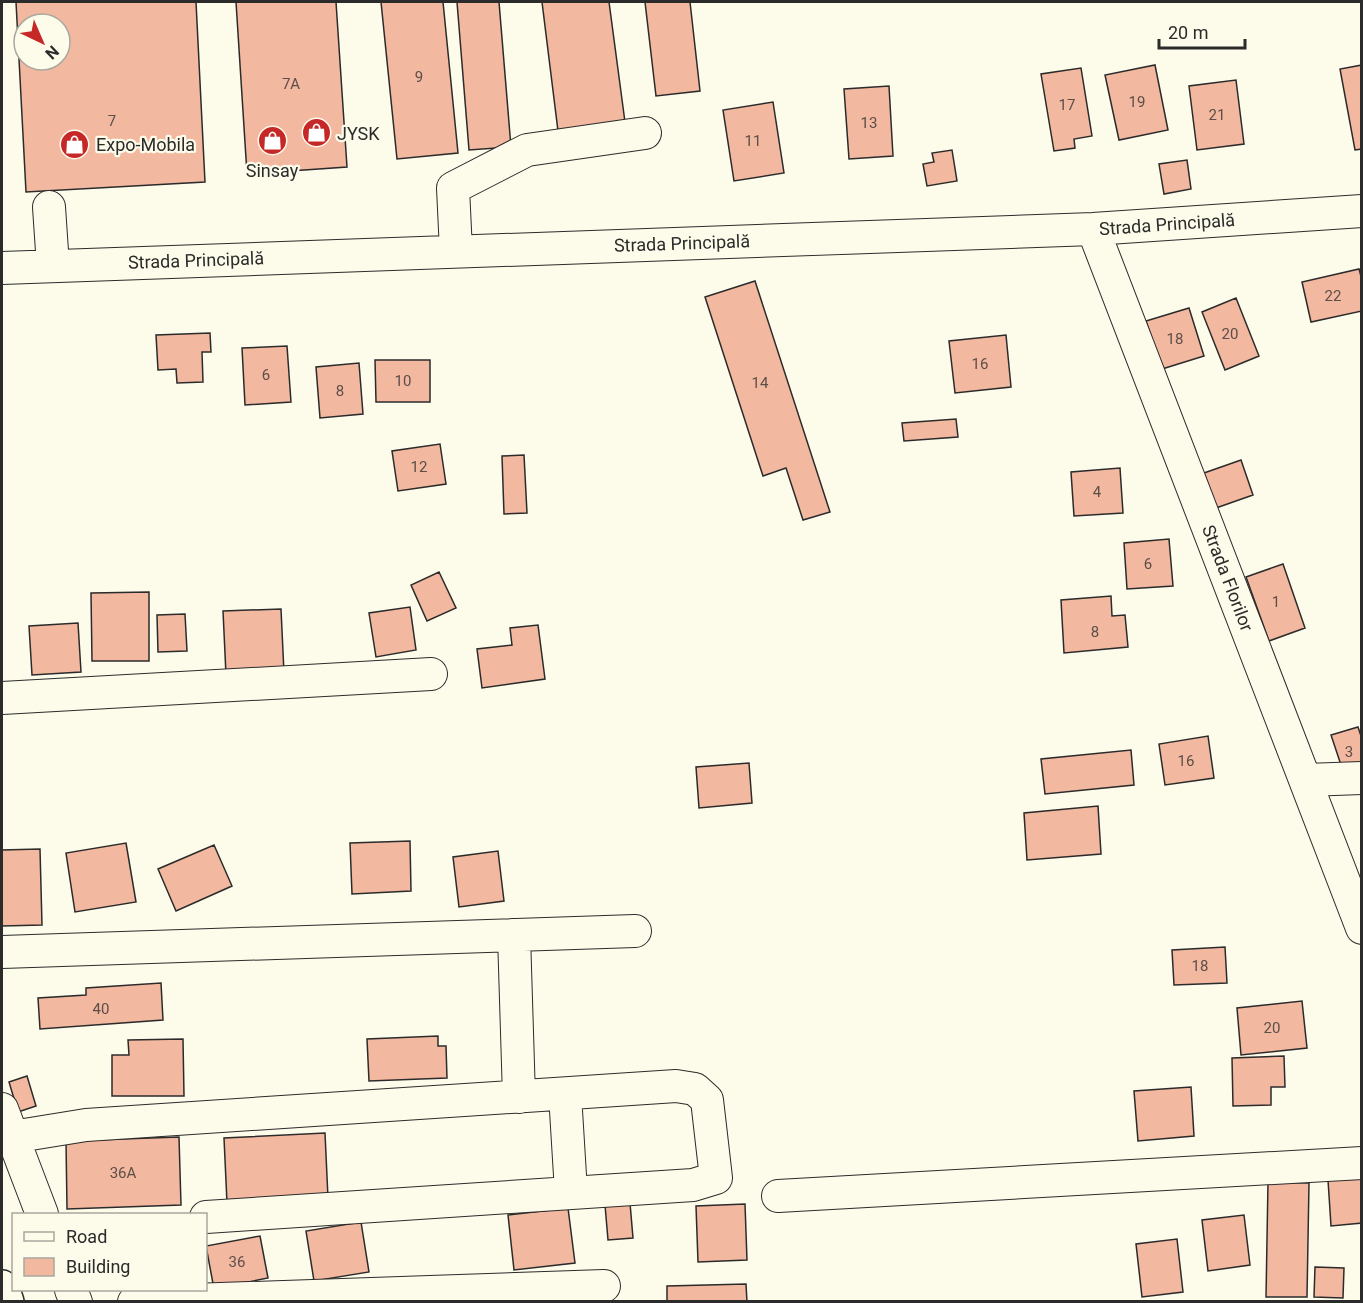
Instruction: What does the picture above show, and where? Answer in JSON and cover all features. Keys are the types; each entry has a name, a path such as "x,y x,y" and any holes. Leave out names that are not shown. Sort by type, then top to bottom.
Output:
{"main road":[{"path":"2,1287 7,1302"}],"street":[{"path":"456,251 453,188 527,150 645,133"},
{"path":"49,207 52,266"},
{"name":"Strada Principală","path":"2,268 1093,229 1362,211"},
{"name":"Strada Florilor","path":"1093,229 1362,928"},
{"path":"2,698 431,674"},
{"path":"1306,780 1362,778"},
{"path":"2,952 635,931"},
{"path":"514,935 519,1097"},
{"path":"41,1213 7,1123 86,1125 676,1086 695,1089 707,1100 716,1178 693,1185 207,1217"},
{"path":"565,1094 571,1192"},
{"path":"778,1196 1362,1163"},
{"path":"134,1302 604,1286"}],"building":[{"path":"16,2 196,2 205,182 26,192 20,72 72,72 72,12 17,12"},
{"path":"236,2 336,2 347,167 247,174"},
{"path":"381,2 443,2 458,153 397,159"},
{"path":"457,2 499,2 511,147 469,150"},
{"path":"542,2 609,2 625,122 558,131"},
{"path":"645,2 690,2 700,91 656,96"},
{"path":"1155,65 1168,130 1119,140 1105,75"},
{"path":"1362,65 1362,149 1355,150 1340,69"},
{"path":"1081,68 1092,136 1074,139 1075,148 1054,151 1041,74"},
{"path":"1236,80 1244,144 1197,150 1189,86"},
{"path":"889,86 893,156 849,159 844,89"},
{"path":"773,102 784,173 734,181 723,110"},
{"path":"952,150 957,181 927,186 923,164 934,162 932,153"},
{"path":"1187,160 1191,189 1164,194 1159,164"},
{"path":"1359,269 1362,280 1362,311 1311,322 1302,282"},
{"path":"755,281 830,512 803,520 786,468 763,476 705,297"},
{"path":"1236,298 1259,356 1225,370 1202,312"},
{"path":"1189,308 1204,356 1162,369 1146,321"},
{"path":"210,333 211,352 202,352 203,382 177,383 176,369 158,370 156,335"},
{"path":"1006,335 1011,387 955,393 949,341"},
{"path":"287,346 291,402 245,405 242,348"},
{"path":"375,360 430,360 430,402 376,402"},
{"path":"359,363 363,414 320,418 316,367"},
{"path":"956,419 958,437 904,441 902,423"},
{"path":"440,444 446,484 398,491 392,451"},
{"path":"524,455 527,513 504,514 502,456"},
{"path":"1241,460 1253,495 1216,508 1204,473"},
{"path":"1120,468 1123,513 1074,516 1071,472"},
{"path":"1169,539 1173,586 1127,589 1124,543"},
{"path":"1283,564 1305,628 1269,641 1246,577"},
{"path":"439,572 456,608 427,621 411,585"},
{"path":"149,592 149,661 92,661 91,593"},
{"path":"1111,596 1112,616 1125,615 1128,647 1064,653 1061,600"},
{"path":"410,607 416,650 376,657 369,613"},
{"path":"281,609 284,673 226,675 223,611"},
{"path":"185,614 187,651 158,652 157,615"},
{"path":"78,623 81,672 32,675 29,626"},
{"path":"538,625 545,679 482,688 477,649 512,645 510,628"},
{"path":"1358,727 1362,739 1362,765 1343,771 1331,735"},
{"path":"1208,736 1214,778 1165,785 1159,744"},
{"path":"1131,750 1134,785 1045,794 1041,759"},
{"path":"749,763 752,803 699,808 696,767"},
{"path":"1098,806 1101,854 1027,860 1024,813"},
{"path":"410,841 411,891 352,894 350,843"},
{"path":"126,843 136,902 75,912 66,853"},
{"path":"214,845 232,886 176,911 158,869"},
{"path":"40,849 42,925 2,926 2,850"},
{"path":"498,851 504,901 459,907 453,857"},
{"path":"1225,947 1227,983 1174,985 1172,950"},
{"path":"161,983 163,1020 40,1029 38,998 86,995 86,988"},
{"path":"1302,1001 1307,1048 1241,1055 1237,1008"},
{"path":"438,1036 438,1046 446,1046 447,1078 369,1081 367,1039"},
{"path":"183,1039 184,1096 112,1096 112,1055 129,1055 128,1040"},
{"path":"1284,1056 1285,1087 1271,1087 1271,1105 1233,1106 1232,1058"},
{"path":"27,1076 36,1106 18,1112 9,1082"},
{"path":"1191,1087 1194,1136 1138,1141 1134,1091"},
{"path":"325,1133 328,1198 227,1203 224,1138"},
{"path":"179,1137 181,1205 67,1209 66,1141"},
{"path":"1362,1177 1362,1223 1331,1226 1328,1180"},
{"path":"1268,1182 1309,1183 1307,1297 1266,1297"},
{"path":"630,1203 633,1238 608,1240 605,1205"},
{"path":"745,1204 747,1260 698,1262 696,1206"},
{"path":"568,1208 575,1263 514,1270 508,1215"},
{"path":"1244,1215 1250,1265 1208,1271 1202,1220"},
{"path":"361,1222 369,1272 314,1281 306,1231"},
{"path":"260,1236 268,1278 214,1289 207,1246"},
{"path":"1177,1239 1183,1292 1142,1297 1136,1244"},
{"path":"1315,1267 1344,1268 1343,1298 1314,1297"},
{"path":"746,1284 747,1302 667,1302 667,1286"}],"place":[{"name":"JYSK","path":"316,133"},
{"name":"Sinsay","path":"272,141"},
{"name":"Expo-Mobila","path":"75,144"}]}
